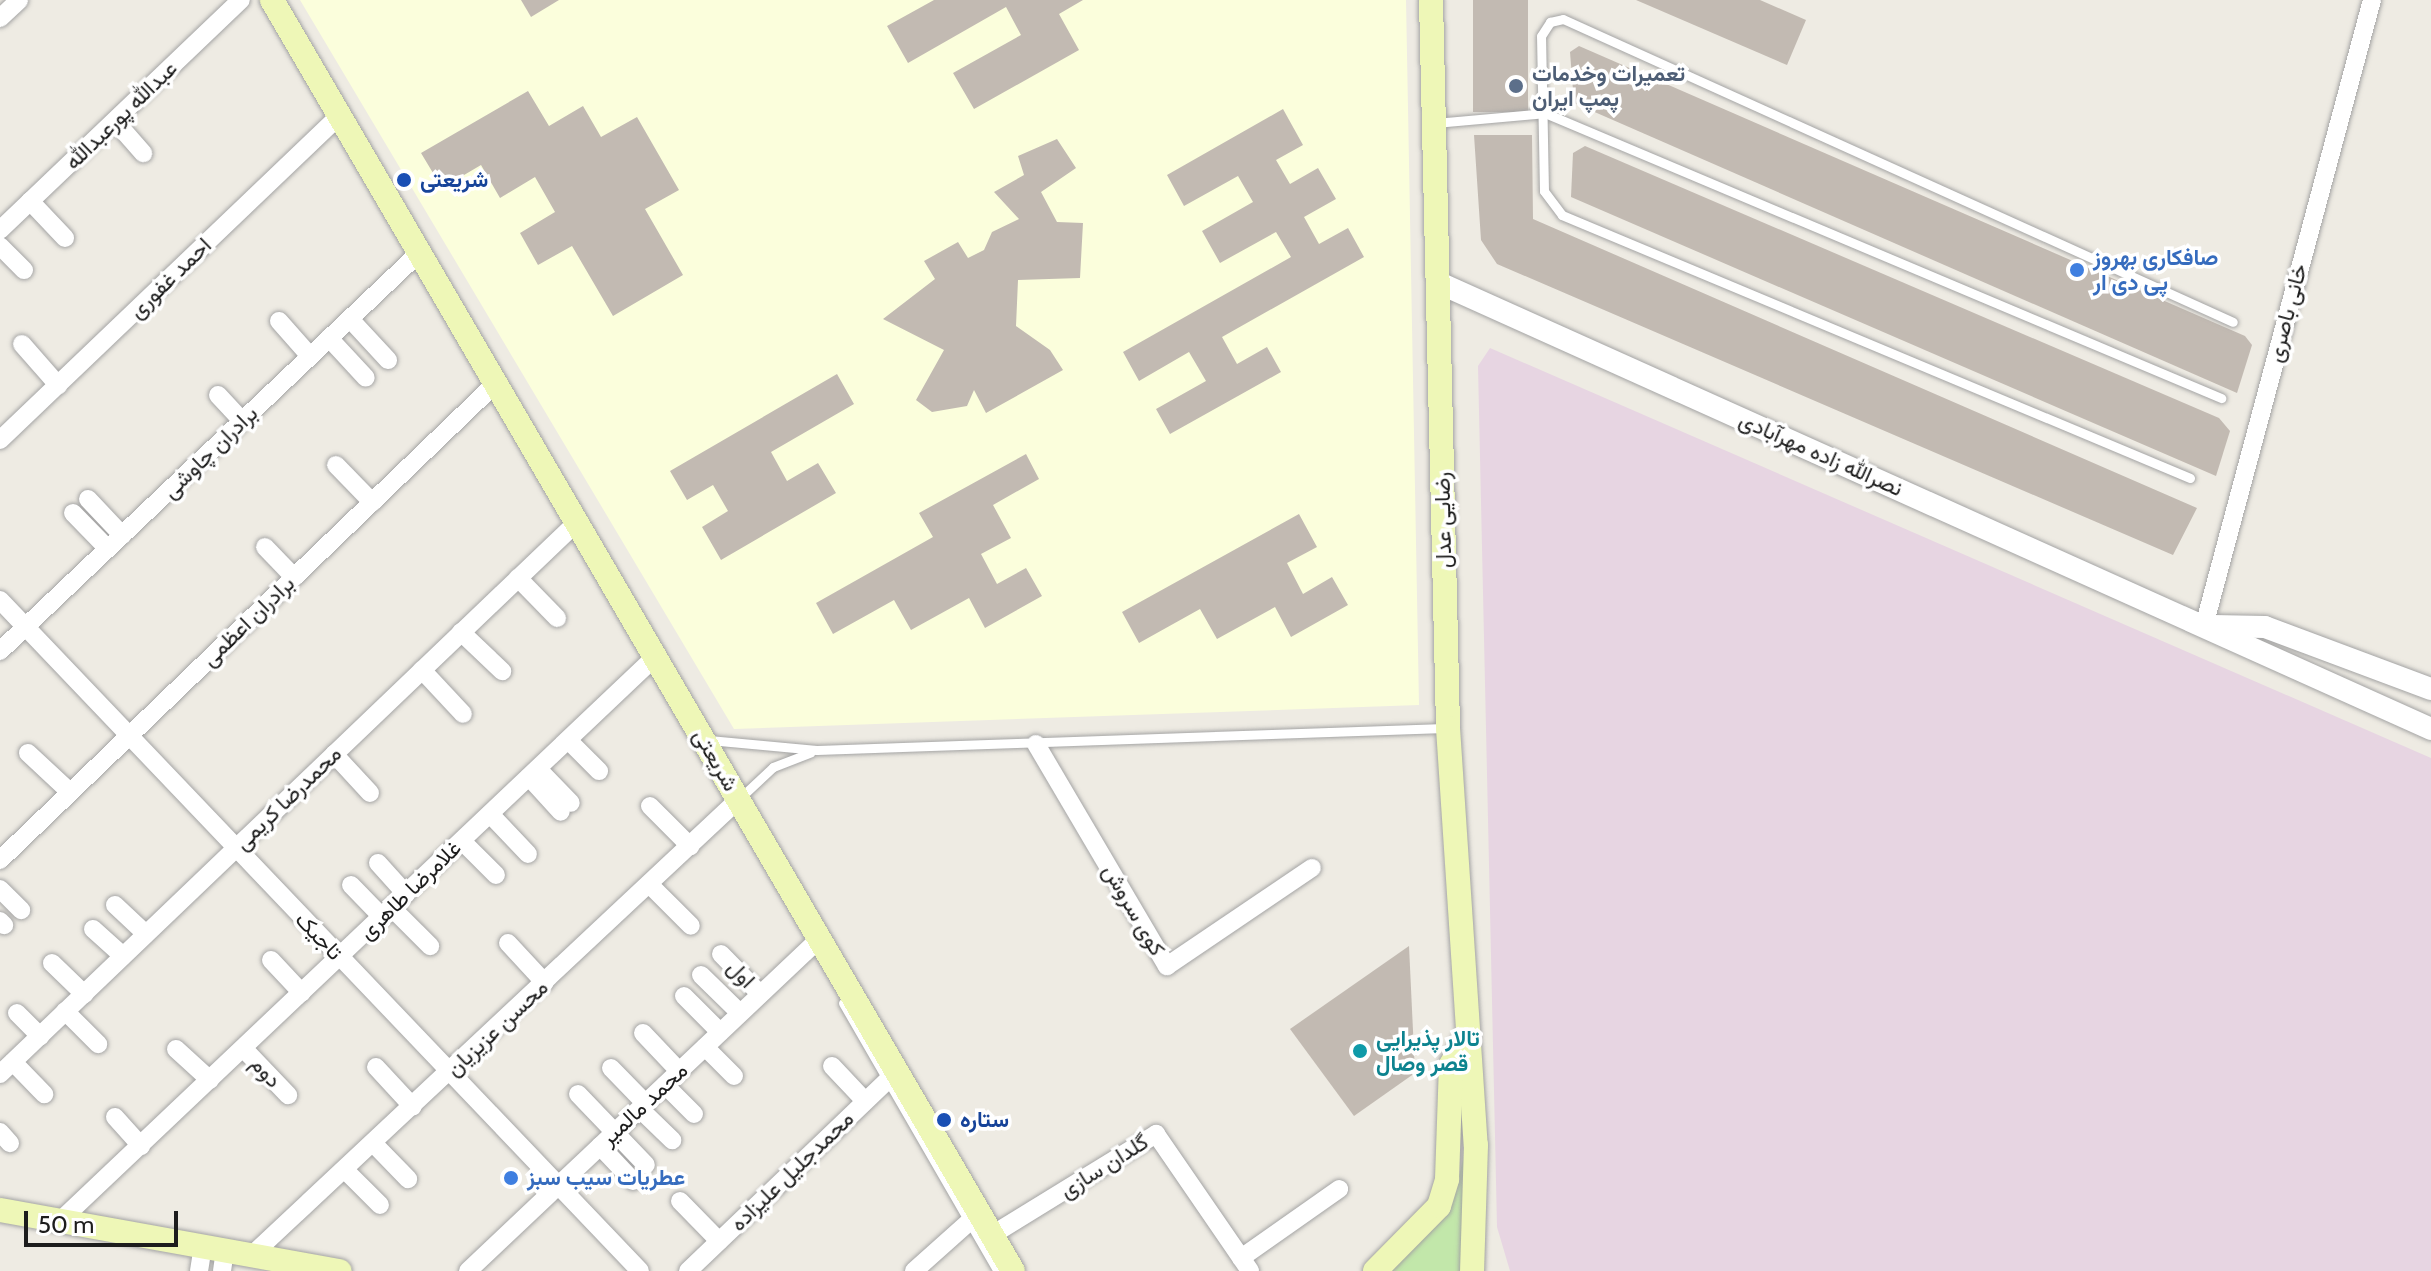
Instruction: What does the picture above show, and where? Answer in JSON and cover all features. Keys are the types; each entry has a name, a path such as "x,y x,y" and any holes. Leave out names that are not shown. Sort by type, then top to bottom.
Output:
{"main road":[{"name":"شریعتی","path":"272,0 336,120 651,661 704,739 735,804 974,1217 992,1235 1008,1270"},
{"name":"رضایی عدل","path":"1431,0 1448,728 1465,1039 1476,1145 1472,1271"},
{"path":"1375,1271 1439,1206 1451,1065 1465,1039"},
{"path":"0,1210 217,1256 252,1255 340,1271"}],"street":[{"path":"0,18 19,0"},
{"name":"عبدالله پورعبدالله","path":"0,230 241,0"},
{"name":"خانی باصری","path":"2204,626 2372,0"},
{"name":"احمد غفوری","path":"0,440 336,120"},
{"path":"115,121 143,153"},
{"path":"30,201 65,238"},
{"path":"0,246 24,270"},
{"name":"برادران چاوشی","path":"0,651 416,256"},
{"name":"نصرالله زاده مهرآبادی","path":"1437,282 2431,729"},
{"path":"350,319 388,360"},
{"path":"279,321 310,356"},
{"path":"329,338 366,378"},
{"path":"22,344 58,385"},
{"name":"برادران اعظمی","path":"0,860 492,387"},
{"path":"218,395 242,421"},
{"path":"336,465 372,502"},
{"path":"88,499 122,535"},
{"path":"73,513 108,549"},
{"name":"محمدرضا کریمی","path":"6,1068 572,526"},
{"path":"265,547 294,577"},
{"path":"518,578 557,618"},
{"name":"تاجیک","path":"0,600 640,1271"},
{"name":"نصرالله زاده مهرآبادی","path":"2204,626 2265,627 2431,689"},
{"path":"461,632 502,671"},
{"name":"غلامرضا طاهری","path":"60,1221 651,661"},
{"path":"422,670 463,714"},
{"path":"568,740 599,771"},
{"name":"کوی سروش","path":"1036,744 1167,966 1312,868"},
{"path":"28,753 70,792"},
{"path":"334,754 370,793"},
{"path":"533,773 566,808"},
{"name":"محسن عزیزیان","path":"252,1255 346,1171 735,804"},
{"path":"650,806 690,846"},
{"path":"490,814 528,854"},
{"path":"462,841 496,875"},
{"path":"378,863 406,894"},
{"path":"649,884 691,926"},
{"path":"351,885 430,946"},
{"path":"0,889 21,910"},
{"path":"115,905 146,934"},
{"path":"93,929 123,956"},
{"name":"محمد مالمیر","path":"468,1271 815,942"},
{"path":"508,943 545,983"},
{"name":"اول","path":"721,954 760,994"},
{"path":"271,960 302,993"},
{"path":"52,963 84,994"},
{"path":"701,975 740,1013"},
{"path":"684,996 720,1032"},
{"path":"65,1011 98,1044"},
{"path":"17,1013 40,1036"},
{"path":"643,1033 679,1071"},
{"path":"705,1047 734,1076"},
{"path":"176,1049 210,1080"},
{"name":"دوم","path":"244,1049 288,1095"},
{"path":"832,1066 865,1101"},
{"path":"376,1067 413,1107"},
{"path":"6,1068 44,1094"},
{"path":"611,1068 672,1140"},
{"name":"محمدجلیل علیزاده","path":"688,1271 892,1075"},
{"path":"665,1085 694,1114"},
{"path":"578,1094 646,1165"},
{"path":"115,1117 141,1146"},
{"name":"گلدان سازی","path":"992,1235 1156,1134 1246,1264"},
{"path":"374,1144 408,1179"},
{"path":"600,1146 633,1181"},
{"path":"346,1171 380,1205"},
{"path":"1246,1264 1339,1189"},
{"path":"680,1201 719,1241"},
{"path":"914,1271 974,1217"},
{"path":"199,1271 217,1256"}],"lane":[{"path":"262,0 336,120"},
{"path":"2190,478 1562,215 1544,191 1545,113 1541,36 1550,22 1563,19 2233,322"},
{"path":"1434,123 1545,113 2221,398"},
{"path":"651,661 735,804 773,767 817,750"},
{"path":"704,739 817,750 1448,728"},
{"path":"974,1217 1008,1270"}],"shaded area":[{"path":"300,0 1406,0 1419,705 734,729"},
{"path":"1490,348 2431,758 2431,1271 1510,1271 1497,1227 1478,366"}],"green space":[{"path":"1467,1145 1461,1271 1389,1271 1451,1206"}],"building":[{"path":"521,0 559,0 531,17"},
{"path":"934,0 1083,0 1059,14 1079,50 974,109 953,73 1021,35 1006,7 908,63 887,26"},
{"path":"1473,0 1528,0 1528,112 1473,112"},
{"path":"1636,0 1760,0 1806,20 1787,65"},
{"path":"1579,46 2245,336 2252,345 2237,393 1574,103 1570,52"},
{"path":"528,91 549,126 583,106 601,137 637,117 679,190 645,209 683,275 613,316 572,246 538,265 520,233 555,212 535,177 500,198 481,165 442,188 421,153"},
{"path":"1283,109 1303,145 1276,160 1290,184 1318,168 1336,199 1304,217 1319,244 1348,228 1364,257 1222,337 1237,364 1267,347 1281,372 1170,434 1156,409 1206,381 1189,352 1139,381 1123,352 1291,257 1276,232 1220,263 1202,231 1253,202 1238,176 1184,206 1167,175"},
{"path":"1474,135 1532,135 1533,219 2197,508 2173,555 1497,264 1481,240"},
{"path":"1057,139 1076,168 1041,192 1057,222 1083,223 1080,278 1018,280 1016,326 1050,350 1063,370 986,413 974,390 967,406 932,412 916,400 944,350 883,319 935,279 924,261 958,242 968,258 984,250 992,232 1019,219 994,192 1024,175 1018,156"},
{"path":"1585,146 2219,418 2230,431 2216,476 1571,197 1573,153"},
{"path":"837,374 854,404 771,452 787,481 818,463 836,493 721,560 702,527 728,511 713,485 687,500 670,471"},
{"path":"1026,454 1039,479 993,505 1011,538 981,554 997,584 1026,568 1042,596 985,628 969,598 911,630 894,600 833,634 816,603 933,537 919,513"},
{"path":"1299,514 1317,547 1287,563 1303,594 1332,577 1348,605 1291,637 1275,607 1217,639 1200,609 1139,643 1122,612"},
{"name":"تالار پذیرایی قصر وصال","path":"1409,946 1415,1073 1354,1116 1290,1029"}],"place":[{"name":"تعمیرات وخدمات پمپ ایران","path":"1516,86"},
{"name":"شریعتی","path":"404,180"},
{"name":"صافکاری بهروز پی دی ار","path":"2077,270"},
{"name":"تالار پذیرایی قصر وصال","path":"1360,1051"},
{"name":"ستاره","path":"944,1120"},
{"name":"عطریات سیب سبز","path":"511,1178"}]}
